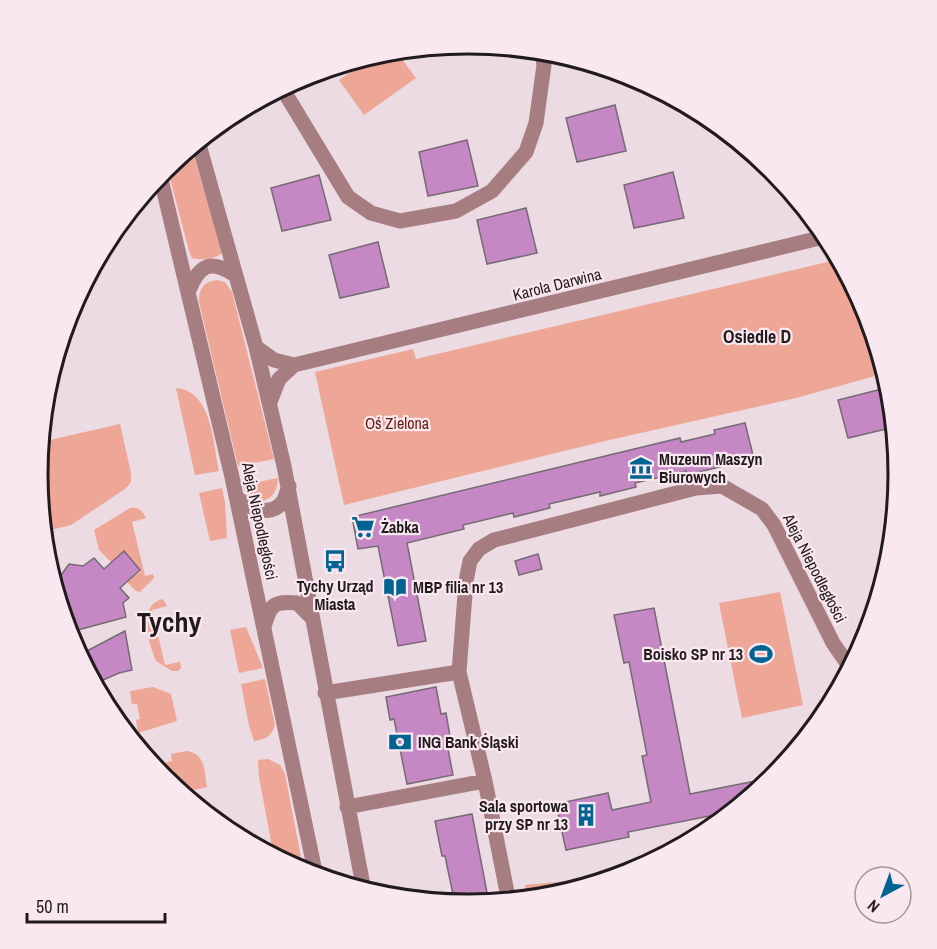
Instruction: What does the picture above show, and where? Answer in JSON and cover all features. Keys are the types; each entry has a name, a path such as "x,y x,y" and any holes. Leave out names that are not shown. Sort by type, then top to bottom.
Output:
{"street":[{"path":"287,95 348,197 371,213 400,221 456,211 492,191 526,152 536,123 543,61"},
{"name":"Aleja Niepodległości","path":"201,151 256,347 289,486 359,881"},
{"name":"Aleja Niepodległości","path":"163,186 236,497 314,865"},
{"name":"Karola Darwina","path":"294,365 816,239"},
{"path":"189,290 195,276 203,269 222,266 235,275"},
{"path":"256,347 274,360 294,365"},
{"path":"270,402 279,379 294,365"},
{"path":"236,497 246,506 263,511 274,508 283,501 289,486"},
{"name":"Aleja Niepodległości","path":"507,893 485,781 459,672 466,581 470,561 479,549 501,538 696,488 722,486 762,509 774,525 833,643 845,661"},
{"path":"264,627 268,612 275,604 297,603 313,619"},
{"path":"325,693 459,672"},
{"path":"347,807 485,781"}],"green space":[{"path":"402,60 416,78 364,115 339,80 354,70"},
{"path":"194,156 223,252 209,259 200,259 192,258 170,178"},
{"name":"Oś Zielona","path":"831,261 857,314 877,375 796,398 605,441 344,505 315,372 413,349 416,359"},
{"path":"217,280 225,282 232,292 274,459 238,466 199,302 203,287 208,282"},
{"path":"176,388 188,391 204,408 209,420 219,471 195,475"},
{"path":"120,424 131,482 125,489 71,525 52,530 48,474 50,440"},
{"path":"278,478 274,493 263,501 249,498 242,485"},
{"path":"222,488 227,538 210,541 199,493"},
{"path":"130,508 140,510 146,518 132,522 145,576 153,574 154,578 140,592 127,582 141,571 124,552 113,564 99,550 94,530"},
{"name":"Boisko SP nr 13","path":"780,592 803,705 742,718 719,603"},
{"path":"163,599 167,606 152,610 165,665 180,662 181,668 178,671 172,671 156,661 150,645 147,617 155,603"},
{"path":"246,627 263,668 239,673 230,630"},
{"path":"265,679 275,725 268,737 254,741 241,684"},
{"path":"153,687 171,694 177,721 138,733 136,720 140,719 137,704 132,704 130,691"},
{"path":"187,751 198,756 203,764 207,787 194,790 195,794 191,791 162,763 172,761 171,754"},
{"path":"268,759 280,765 285,774 302,860 272,846 258,760"},
{"path":"581,880 526,891 525,885"}],"building":[{"path":"615,105 626,151 577,162 566,118"},
{"path":"467,140 478,186 428,196 419,152"},
{"path":"673,172 684,218 634,228 624,185"},
{"path":"319,175 331,220 282,231 271,188"},
{"path":"526,208 537,253 487,264 477,220"},
{"path":"378,242 389,287 340,298 329,255"},
{"path":"880,389 886,429 848,438 838,400"},
{"path":"745,423 753,455 722,463 723,466 687,475 686,471 635,483 636,487 600,496 600,492 549,504 550,508 514,517 513,513 463,525 464,529 407,543 426,641 398,646 378,546 358,549 352,517 680,438 681,442 715,434 714,430"},
{"path":"124,551 140,570 120,588 129,598 123,603 126,617 78,630 60,576 69,564 83,566 94,558 104,569"},
{"path":"538,554 542,569 519,575 515,561"},
{"path":"654,608 690,794 757,781 714,815 628,832 629,837 566,850 556,804 608,793 612,810 651,802 642,756 647,755 629,662 624,663 614,615"},
{"path":"125,631 132,670 102,681 87,651"},
{"path":"436,687 441,714 446,713 452,748 448,749 453,775 407,784 394,719 390,720 386,697"},
{"path":"472,814 487,894 453,894 435,821"}],"place":[{"name":"Muzeum Maszyn Biurowych","path":"641,468"},
{"name":"Żabka","path":"363,527"},
{"name":"Tychy Urząd Miasta","path":"335,561"},
{"name":"MBP filia nr 13","path":"395,587"},
{"name":"Boisko SP nr 13","path":"761,654"},
{"name":"ING Bank Śląski","path":"400,742"},
{"name":"Sala sportowa przy SP nr 13","path":"586,815"}],"district":[{"name":"Osiedle D","path":"757,337"},
{"name":"Tychy","path":"169,622"}]}
